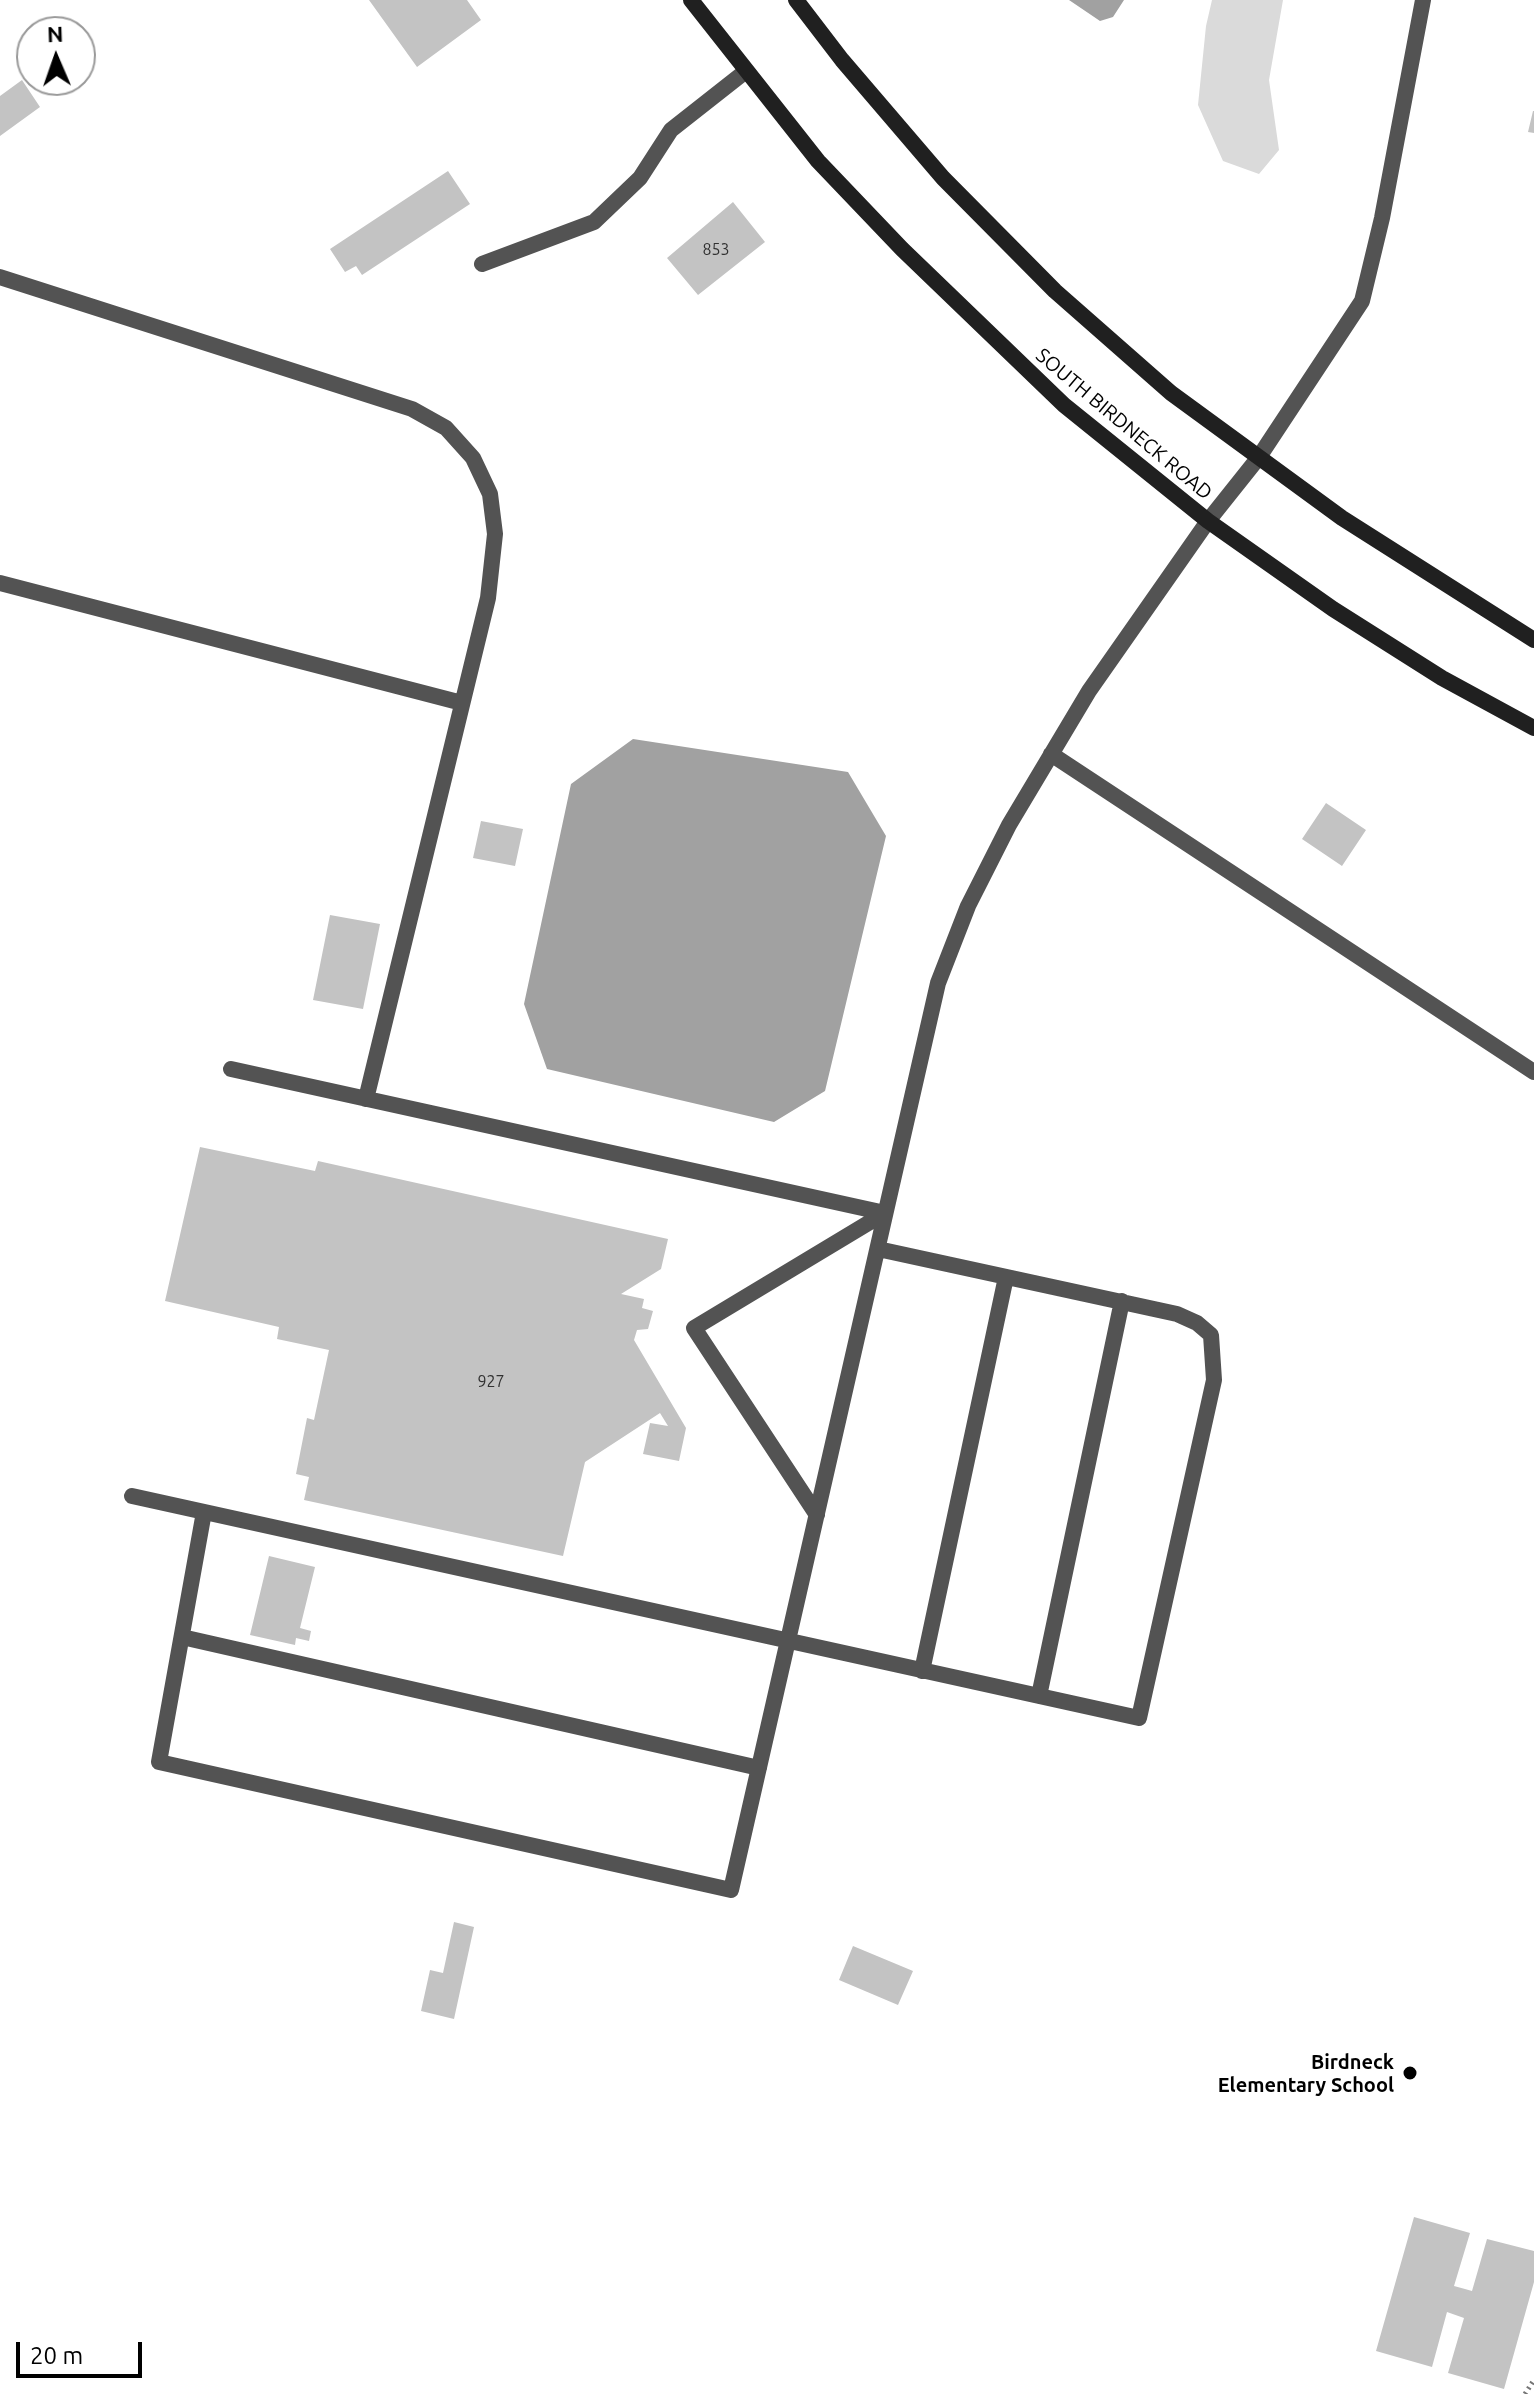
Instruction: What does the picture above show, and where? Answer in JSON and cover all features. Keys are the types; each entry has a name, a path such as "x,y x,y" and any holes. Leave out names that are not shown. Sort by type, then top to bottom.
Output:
{"main road":[{"name":"SOUTH BIRDNECK ROAD","path":"691,0 818,161 947,293 1064,405 1208,521 1333,609 1442,678 1534,728"},
{"path":"796,0 842,60 943,178 1055,291 1171,393 1342,518 1534,640"}],"lane":[{"path":"204,1512 159,1762 731,1890 938,983 968,906 1009,825 1089,691 1208,521 1259,457 1362,301 1382,218 1423,0"},
{"path":"482,264 594,222 640,178 671,130 746,71"},
{"path":"0,277 412,409 446,428 473,458 490,494 495,534 488,598 366,1099"},
{"path":"0,583 462,703"},
{"path":"1051,754 1534,1072"},
{"path":"231,1069 885,1213"},
{"path":"817,1515 694,1328 885,1213"},
{"path":"132,1496 1139,1718 1214,1380 1211,1335 1197,1323 1177,1314 878,1249"},
{"path":"922,1671 1006,1277"},
{"path":"1039,1696 1122,1301"},
{"path":"182,1637 759,1768"}],"path":[{"path":"1525,2394 1534,2380"}],"shaded area":[{"path":"1069,0 1124,0 1113,17 1100,21"},
{"path":"1212,0 1283,0 1269,80 1279,150 1259,174 1223,161 1198,105 1206,26"},
{"path":"633,739 848,772 886,836 825,1091 774,1122 547,1069 524,1004 571,784"}],"building":[{"path":"369,0 467,0 481,20 417,67"},
{"path":"16,84 16,96 33,96 40,107 0,136 0,96"},
{"path":"1534,111 1534,133 1528,132"},
{"path":"448,171 470,204 362,275 356,266 345,272 330,249"},
{"path":"733,202 765,242 698,295 667,258"},
{"path":"1326,803 1366,830 1342,866 1302,839"},
{"path":"481,821 523,829 515,866 473,858"},
{"path":"330,915 380,924 363,1009 313,1000"},
{"path":"200,1147 315,1171 318,1161 668,1239 661,1269 621,1294 644,1299 642,1308 653,1311 648,1329 637,1330 634,1340 686,1428 679,1461 643,1454 650,1423 668,1426 660,1413 585,1462 563,1556 304,1500 309,1477 296,1474 307,1418 314,1420 329,1350 277,1339 279,1327 165,1301"},
{"path":"269,1556 315,1567 300,1628 311,1631 309,1641 296,1638 295,1645 250,1635"},
{"path":"454,1922 474,1927 454,2019 421,2011 430,1970 443,1973"},
{"path":"853,1946 913,1971 898,2005 839,1980"},
{"path":"1414,2217 1470,2233 1454,2286 1472,2291 1487,2239 1534,2251 1534,2282 1504,2389 1448,2373 1464,2318 1447,2312 1432,2367 1376,2351"}],"place":[{"name":"Birdneck Elementary School","path":"1410,2073"}]}
